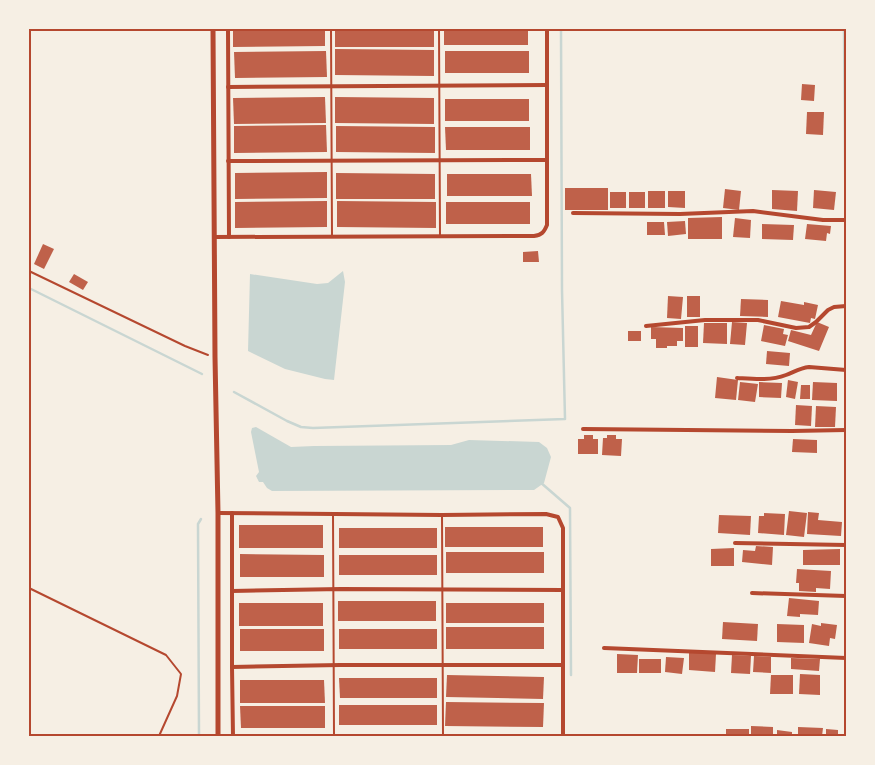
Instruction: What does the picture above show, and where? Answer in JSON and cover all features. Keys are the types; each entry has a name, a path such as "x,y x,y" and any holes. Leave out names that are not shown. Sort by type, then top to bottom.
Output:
{"street":[{"path":"213,29 218,513 218,736"},
{"path":"228,29 229,237"},
{"path":"214,237 540,235 547,225 547,29"},
{"path":"228,87 547,85"},
{"path":"228,161 547,160"},
{"path":"573,213 680,214 753,211 839,221 846,220"},
{"path":"646,326 705,320 758,320 796,328 809,327 828,310 834,307 846,306"},
{"path":"736,378 756,380 772,378 787,375 803,367 846,370"},
{"path":"583,429 844,430"},
{"path":"218,513 546,514 558,517 563,528 563,736"},
{"path":"232,513 233,736"},
{"path":"735,543 844,545"},
{"path":"232,591 334,589 563,590"},
{"path":"752,593 846,596"},
{"path":"604,648 845,658"},
{"path":"232,667 562,665"}],"lane":[{"path":"331,29 332,236"},
{"path":"440,29 440,236"},
{"path":"333,514 334,736"},
{"path":"442,515 443,736"}],"path":[{"path":"29,271 185,346 215,357"},
{"path":"29,588 166,655 181,674 177,696 159,736"}],"shaded area":[{"path":"343,271 345,282 334,380 285,369 248,351 250,274 317,284 328,283"},
{"path":"256,427 291,447 451,445 469,440 539,442 547,448 551,457 544,483 534,490 272,491 263,482 259,482 256,476 259,472 251,432 252,428"}],"building":[{"path":"233,29 325,29 325,46 233,47"},
{"path":"335,29 434,29 434,47 335,47"},
{"path":"444,29 528,29 528,45 444,45"},
{"path":"335,49 434,50 434,76 335,75"},
{"path":"326,51 327,77 235,78 234,52"},
{"path":"445,51 529,51 529,73 445,73"},
{"path":"802,84 815,85 814,101 801,100"},
{"path":"325,97 326,123 234,124 233,98"},
{"path":"335,97 434,98 434,124 335,123"},
{"path":"445,99 529,99 529,121 445,121"},
{"path":"807,112 824,112 823,135 806,134"},
{"path":"326,125 327,152 234,153 234,126"},
{"path":"336,126 435,127 435,153 336,152"},
{"path":"445,127 530,127 530,150 446,150"},
{"path":"327,172 327,198 235,199 235,173"},
{"path":"336,173 435,174 435,199 336,199"},
{"path":"447,174 531,174 532,196 447,196"},
{"path":"565,188 608,188 608,210 565,210"},
{"path":"725,189 741,191 739,210 723,208"},
{"path":"772,190 798,191 797,211 772,209"},
{"path":"814,190 836,192 834,210 813,208"},
{"path":"648,191 665,191 665,208 648,208"},
{"path":"668,191 685,191 685,208 668,207"},
{"path":"610,192 626,192 626,208 610,208"},
{"path":"629,192 645,192 645,208 629,208"},
{"path":"327,201 327,227 235,228 235,202"},
{"path":"337,201 436,202 436,228 337,227"},
{"path":"446,202 530,202 530,224 446,224"},
{"path":"722,217 722,239 688,239 688,218"},
{"path":"735,218 751,220 750,238 733,237"},
{"path":"685,221 686,234 668,236 667,222"},
{"path":"647,222 664,222 665,235 647,235"},
{"path":"762,224 794,225 793,240 762,239"},
{"path":"807,224 831,226 830,234 827,233 826,241 805,239"},
{"path":"43,244 54,249 44,269 34,264"},
{"path":"538,251 539,262 523,262 523,252"},
{"path":"74,274 88,282 83,290 69,282"},
{"path":"668,296 683,297 681,319 667,318"},
{"path":"687,296 700,296 700,317 687,317"},
{"path":"741,299 768,300 768,317 740,316"},
{"path":"781,301 804,305 804,302 818,305 815,319 811,318 810,323 778,317"},
{"path":"732,322 747,323 745,345 730,344"},
{"path":"817,322 829,327 819,351 788,341 791,330 811,335"},
{"path":"704,323 727,323 727,344 703,343"},
{"path":"764,325 784,329 783,334 788,335 785,346 761,341"},
{"path":"685,326 698,326 698,347 685,347"},
{"path":"651,327 683,328 683,341 677,341 677,346 656,348 656,339 651,339"},
{"path":"628,331 641,331 641,341 628,341"},
{"path":"767,351 790,353 789,366 766,364"},
{"path":"717,377 738,380 736,400 715,398"},
{"path":"788,380 798,382 795,399 786,397"},
{"path":"740,382 758,384 755,402 738,400"},
{"path":"759,382 782,383 781,398 759,397"},
{"path":"813,382 837,383 837,401 812,400"},
{"path":"801,385 810,385 810,399 800,399"},
{"path":"796,405 812,406 811,426 795,425"},
{"path":"816,406 836,407 835,427 815,427"},
{"path":"584,435 593,435 593,439 598,439 598,454 578,454 578,439 584,439"},
{"path":"607,435 616,435 616,439 622,439 621,456 602,455 603,438 607,438"},
{"path":"793,439 817,440 817,453 792,452"},
{"path":"789,511 807,513 804,537 786,535"},
{"path":"808,512 819,513 818,520 842,522 841,536 807,534"},
{"path":"764,513 785,514 784,535 758,533 759,516 764,516"},
{"path":"719,515 751,516 750,535 718,533"},
{"path":"239,525 323,525 323,548 239,548"},
{"path":"445,527 543,527 543,547 445,547"},
{"path":"339,528 437,528 437,548 339,548"},
{"path":"756,546 773,547 772,565 742,562 743,550 755,551"},
{"path":"734,548 734,566 711,566 711,549"},
{"path":"840,549 840,565 803,565 803,550"},
{"path":"446,552 544,552 544,573 446,573"},
{"path":"240,554 324,555 324,577 240,577"},
{"path":"339,555 437,555 437,575 339,575"},
{"path":"797,569 831,571 830,589 816,588 816,592 799,591 799,583 796,583"},
{"path":"789,598 819,601 818,615 800,614 800,617 787,616"},
{"path":"338,601 436,601 436,621 338,621"},
{"path":"239,603 323,603 323,626 239,626"},
{"path":"446,603 544,603 544,623 446,623"},
{"path":"723,622 758,624 757,641 722,639"},
{"path":"821,623 837,625 835,639 830,638 829,646 809,643 812,624 821,626"},
{"path":"777,624 804,625 804,643 777,642"},
{"path":"446,627 544,627 544,649 446,649"},
{"path":"240,629 324,629 324,651 240,651"},
{"path":"339,629 437,629 437,649 339,649"},
{"path":"689,652 716,654 715,672 689,670"},
{"path":"617,654 638,655 637,673 617,673"},
{"path":"732,655 751,656 750,674 731,673"},
{"path":"754,656 771,657 771,673 753,672"},
{"path":"666,657 684,658 682,674 665,672"},
{"path":"791,658 820,659 819,671 791,669"},
{"path":"639,659 661,659 661,673 639,673"},
{"path":"800,674 820,675 820,695 799,694"},
{"path":"447,675 544,677 543,699 446,697"},
{"path":"771,675 793,675 793,694 770,694"},
{"path":"339,678 437,678 437,698 340,698"},
{"path":"240,680 324,680 325,703 240,703"},
{"path":"446,702 544,703 543,727 445,726"},
{"path":"339,705 437,705 437,725 339,725"},
{"path":"240,706 325,706 325,728 241,728"},
{"path":"751,726 773,727 773,736 751,736"},
{"path":"798,727 823,728 822,736 798,736"},
{"path":"726,729 749,729 749,736 726,736"},
{"path":"826,729 838,730 838,736 826,736"},
{"path":"777,730 792,732 792,736 777,736"}],"waterway":[{"path":"234,392 287,421 301,427 313,428 565,419 562,290 561,29"},
{"path":"844,29 846,551"},
{"path":"29,288 202,374"},
{"path":"540,482 570,508 571,675"},
{"path":"199,736 198,524 201,519"}]}
